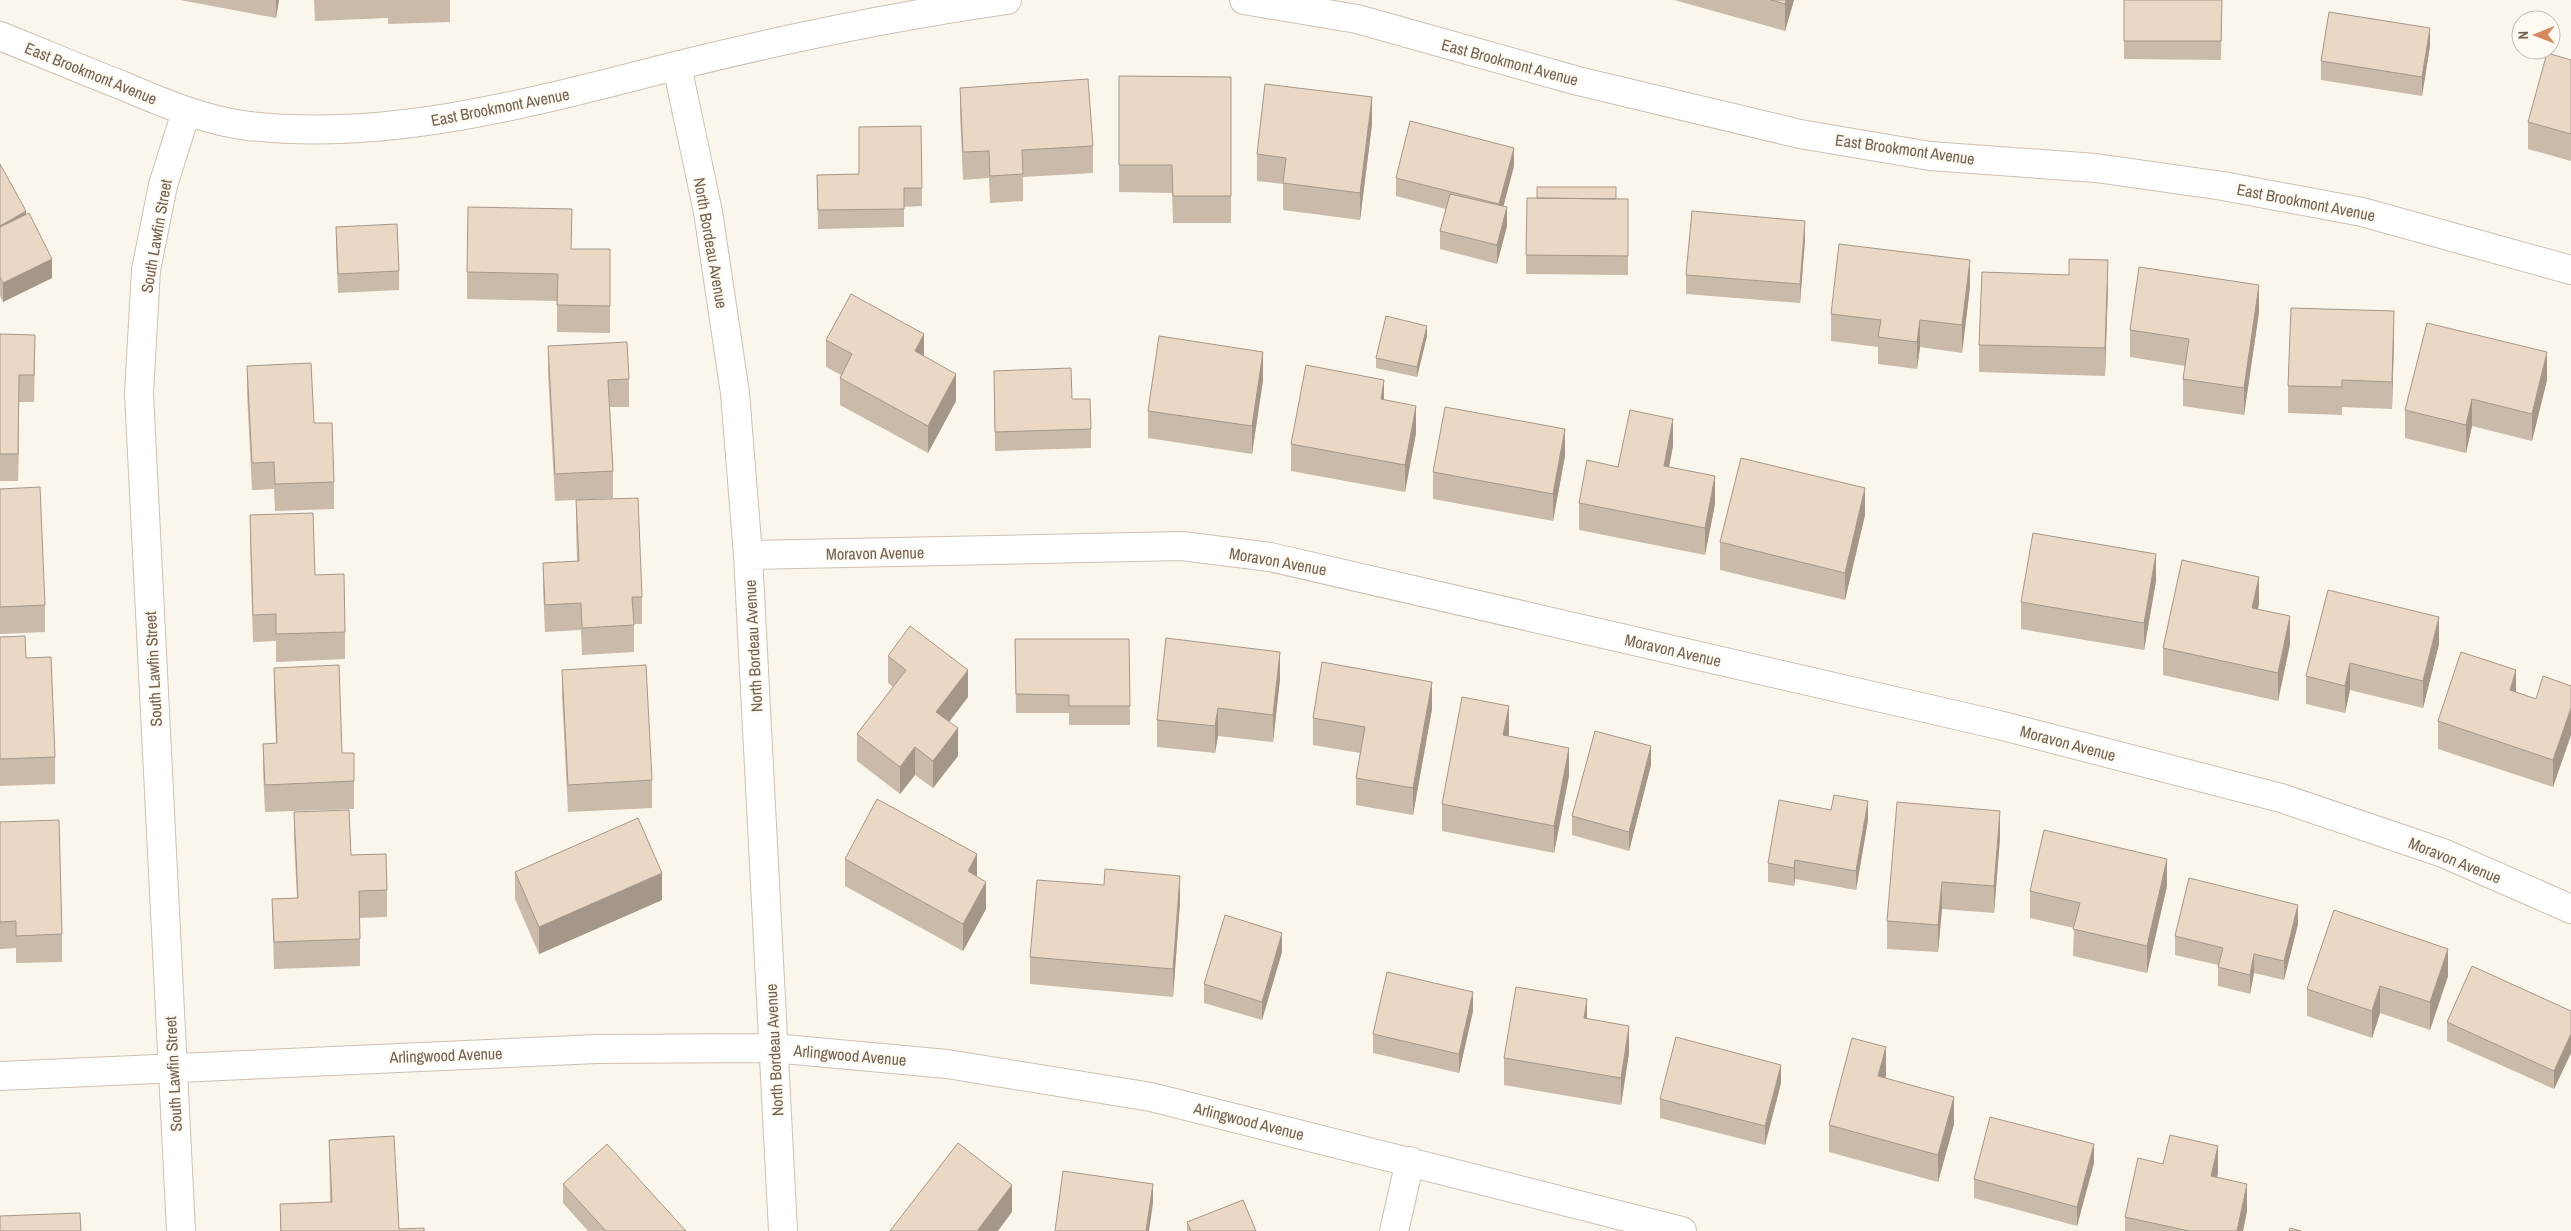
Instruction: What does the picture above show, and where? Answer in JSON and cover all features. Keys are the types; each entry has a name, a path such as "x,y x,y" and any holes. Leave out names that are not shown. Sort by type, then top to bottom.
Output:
{"street":[{"name":"East Brookmont Avenue","path":"0,36 186,112 247,126 320,131 428,121 571,94 676,66 909,14 1007,0"},
{"name":"East Brookmont Avenue","path":"1244,0 1356,19 1578,81 1800,134 1930,156 2096,168 2223,186 2362,212 2571,270"},
{"name":"North Bordeau Avenue","path":"676,66 708,212 735,393 748,555 783,1231"},
{"name":"South Lawfin Street","path":"181,1231 139,393 146,270 163,185 186,112"},
{"name":"Moravon Avenue","path":"748,555 1182,546 1270,557 1999,725 2281,798 2443,853 2571,909"},
{"name":"Arlingwood Avenue","path":"0,1076 597,1049 773,1048 947,1064 1151,1097 1682,1231"},
{"path":"1394,1231 1410,1161"}],"building":[{"path":"1771,0 1786,0 1785,4"},
{"path":"2124,0 2222,0 2221,41 2124,41"},
{"path":"2329,12 2430,28 2422,77 2321,61"},
{"path":"2561,57 2571,60 2571,134 2528,122 2545,60 2561,60"},
{"path":"1119,76 1231,77 1231,196 1173,196 1172,165 1119,165"},
{"path":"1088,79 1093,146 1022,150 1023,174 990,176 989,151 963,152 960,88"},
{"path":"1265,84 1372,97 1360,193 1283,183 1286,158 1257,154"},
{"path":"1410,121 1514,148 1499,204 1396,178"},
{"path":"921,126 922,188 904,188 904,209 818,210 817,175 859,174 859,127"},
{"path":"0,164 26,211 0,226"},
{"path":"1537,187 1616,187 1616,199 1537,198"},
{"path":"1450,194 1507,207 1497,245 1440,231"},
{"path":"1527,198 1628,199 1628,256 1526,255"},
{"path":"468,207 572,209 571,249 610,249 610,306 557,305 558,274 467,272"},
{"path":"1692,211 1805,221 1800,284 1686,275"},
{"path":"29,213 52,259 3,283 0,277 0,227"},
{"path":"397,224 399,271 338,274 336,227"},
{"path":"1839,244 1970,260 1962,325 1920,320 1917,342 1878,337 1881,320 1831,314"},
{"path":"2069,259 2108,260 2105,348 1979,345 1982,272 2069,275"},
{"path":"2139,267 2259,285 2244,388 2183,379 2189,339 2130,330"},
{"path":"851,294 924,334 915,351 956,374 928,426 840,378 852,354 826,340"},
{"path":"2291,308 2394,311 2392,382 2342,380 2342,387 2288,386"},
{"path":"1386,316 1427,326 1417,367 1376,358"},
{"path":"2427,323 2547,352 2532,414 2472,399 2466,425 2405,410"},
{"path":"0,334 35,335 34,375 19,375 18,454 0,454"},
{"path":"1159,336 1263,352 1252,426 1148,411"},
{"path":"627,342 629,379 608,380 613,471 555,474 548,346"},
{"path":"311,363 314,423 332,423 334,482 275,484 274,462 252,463 247,366"},
{"path":"1306,365 1384,380 1381,399 1416,406 1405,465 1291,444"},
{"path":"1071,368 1072,399 1090,399 1091,429 995,432 994,371"},
{"path":"1445,407 1565,429 1553,494 1433,472"},
{"path":"1630,410 1673,419 1664,466 1715,476 1705,528 1579,503 1587,460 1618,467"},
{"path":"1741,458 1865,488 1845,573 1720,542"},
{"path":"40,487 45,605 0,607 0,489"},
{"path":"638,498 642,597 632,597 634,625 582,628 581,603 545,605 543,563 579,561 576,500"},
{"path":"313,513 315,575 344,574 345,632 276,634 276,614 253,615 250,515"},
{"path":"2033,533 2156,554 2144,623 2021,602"},
{"path":"2182,560 2259,577 2252,608 2290,616 2278,673 2163,648"},
{"path":"2328,590 2439,617 2423,681 2350,663 2345,686 2306,676"},
{"path":"910,626 968,670 936,712 958,728 933,761 915,747 900,767 857,734 906,670 888,656"},
{"path":"25,636 26,658 51,657 55,757 0,759 0,637"},
{"path":"1166,638 1280,652 1273,715 1218,708 1215,726 1157,720"},
{"path":"1015,639 1129,639 1130,706 1069,706 1069,695 1016,694"},
{"path":"2461,652 2516,670 2510,690 2536,699 2543,676 2571,686 2571,708 2553,760 2438,721"},
{"path":"1322,662 1432,682 1413,788 1356,778 1365,727 1313,718"},
{"path":"339,665 342,753 354,753 354,781 265,785 263,744 277,743 274,668"},
{"path":"646,665 652,780 568,785 562,670"},
{"path":"1462,697 1509,706 1503,735 1569,748 1554,826 1442,804"},
{"path":"1595,731 1651,746 1629,832 1572,816"},
{"path":"1834,795 1868,801 1856,871 1795,860 1794,868 1768,863 1779,800 1831,810"},
{"path":"877,799 977,854 968,871 986,882 963,924 845,859"},
{"path":"1897,802 2000,811 1994,886 1942,882 1938,925 1887,921"},
{"path":"349,810 351,855 386,854 387,890 359,891 360,939 274,942 272,899 298,898 294,812"},
{"path":"638,818 662,873 539,927 515,872"},
{"path":"59,820 62,934 16,936 16,921 0,922 0,822"},
{"path":"2044,830 2167,859 2147,946 2073,929 2080,903 2030,891"},
{"path":"1105,869 1180,876 1173,969 1030,957 1037,880 1104,885"},
{"path":"2189,878 2298,905 2284,961 2254,954 2250,975 2218,967 2223,948 2175,936"},
{"path":"2334,910 2448,949 2430,1002 2380,986 2372,1011 2307,989"},
{"path":"1225,915 1282,933 1262,1002 1204,984"},
{"path":"2472,966 2571,1011 2571,1034 2554,1071 2447,1022"},
{"path":"1387,972 1473,992 1459,1054 1373,1034"},
{"path":"1516,987 1587,999 1584,1018 1629,1026 1621,1078 1504,1058"},
{"path":"1676,1037 1781,1065 1765,1126 1660,1099"},
{"path":"1852,1038 1886,1047 1878,1076 1954,1097 1938,1155 1829,1125"},
{"path":"1990,1117 2094,1144 2077,1207 1974,1179"},
{"path":"2170,1135 2218,1146 2211,1176 2247,1184 2237,1231 2189,1231 2125,1217 2138,1158 2163,1164"},
{"path":"394,1136 399,1229 424,1228 424,1231 281,1231 280,1204 332,1202 329,1140"},
{"path":"958,1143 1012,1185 977,1231 890,1231"},
{"path":"607,1144 686,1231 606,1231 563,1184"},
{"path":"1063,1171 1153,1184 1146,1231 1055,1231"},
{"path":"1243,1200 1256,1231 1191,1231 1187,1222"},
{"path":"80,1213 81,1231 0,1231 0,1216"},
{"path":"2290,1228 2301,1231 2289,1231"}]}
